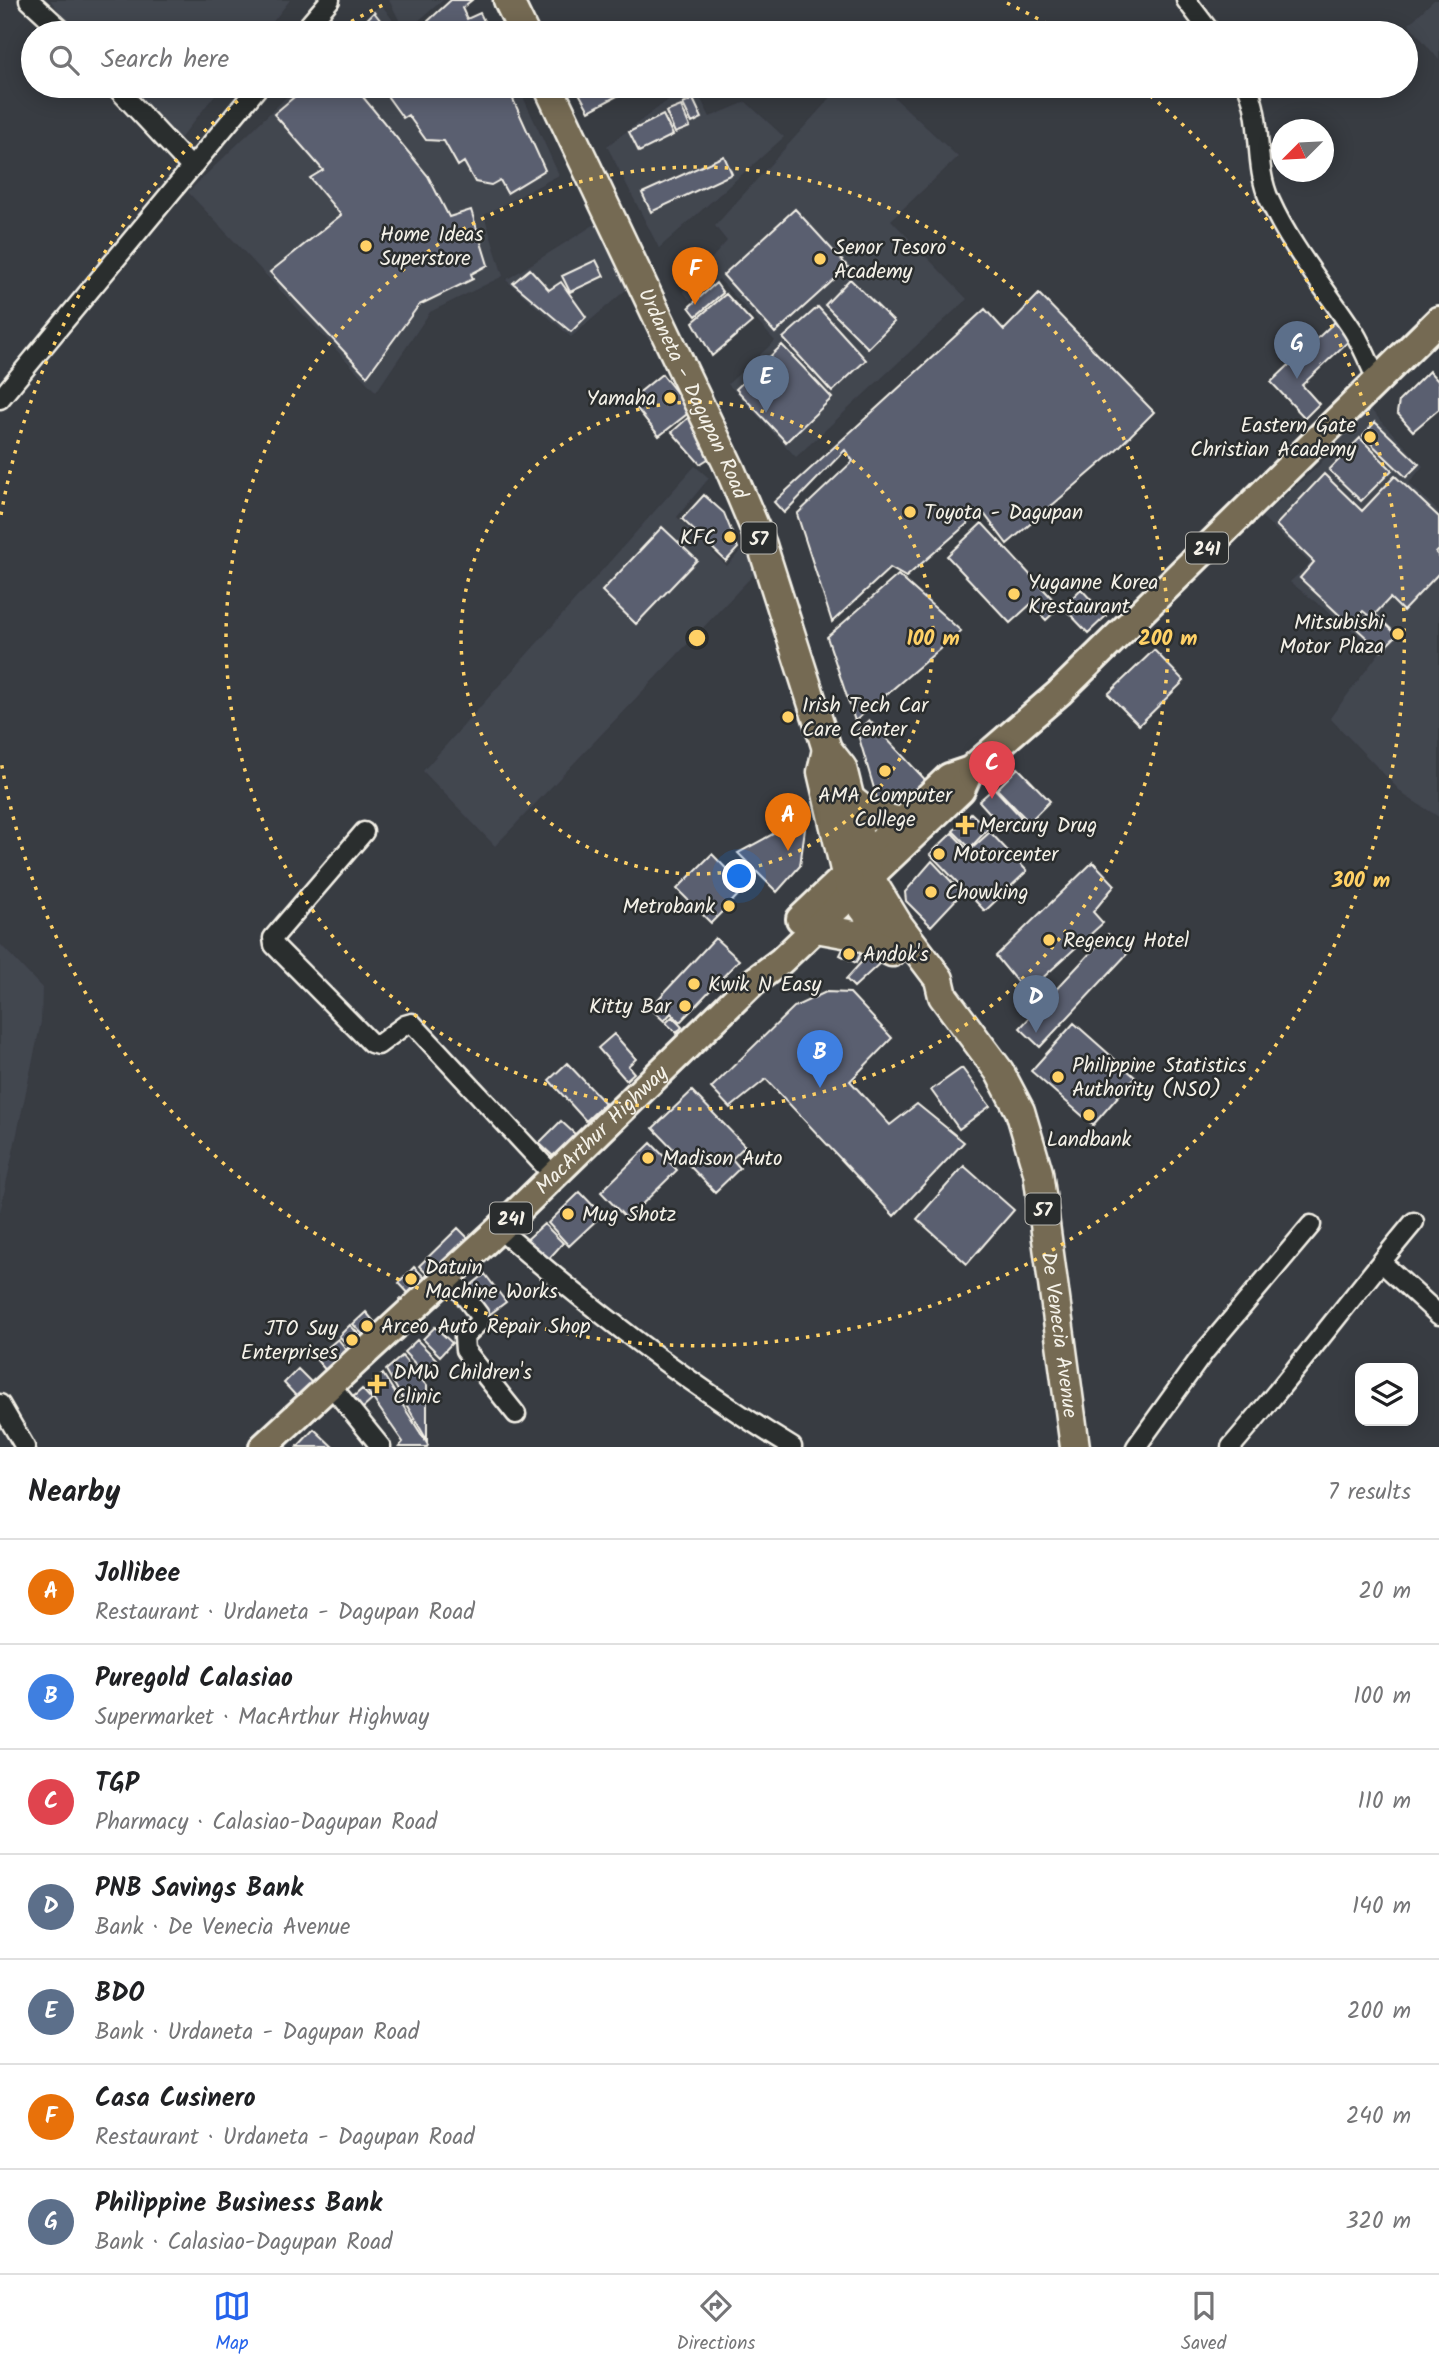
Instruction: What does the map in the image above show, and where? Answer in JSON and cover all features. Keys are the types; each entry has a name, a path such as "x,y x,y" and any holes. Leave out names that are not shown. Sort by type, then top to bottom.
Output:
{"highway":[{"path":"508,0 518,21"},
{"name":"Urdaneta - Dagupan Road","path":"554,98 730,469 762,545 827,749 842,768 851,800 858,876"},
{"name":"Urdaneta - Dagupan Road","path":"827,749 822,772 858,876"},
{"path":"851,800 869,814 901,822"},
{"name":"De Venecia Avenue","path":"858,876 898,956 927,990 943,996"},
{"name":"De Venecia Avenue","path":"858,876 939,979 943,996 999,1071 1024,1123 1038,1172 1075,1447"},
{"path":"816,928 860,936 898,956"}],"main road":[{"name":"241","path":"858,876 901,822 949,777 970,770 1059,693 1439,320"},
{"name":"241","path":"858,876 961,790 970,770"},
{"name":"MacArthur Highway","path":"263,1447 329,1383 499,1229 753,982 816,928 858,876"},
{"name":"MacArthur Highway","path":"753,982 778,941 858,876"}],"street":[{"path":"29,0 52,21"},
{"path":"312,21 330,0"},
{"path":"1186,0 1202,21"},
{"path":"126,98 191,167"},
{"path":"0,399 249,98"},
{"path":"1250,98 1256,118 1262,183 1295,247 1356,335 1377,380"},
{"path":"364,832 273,938 274,944 371,1043 377,1045 412,1023 554,1176"},
{"path":"1231,1447 1304,1363 1414,1222"},
{"path":"1136,1447 1205,1351 1311,1225"},
{"path":"499,1229 561,1282 767,1441 792,1447"},
{"path":"1381,1262 1439,1315"},
{"path":"449,1275 479,1315 479,1322 464,1338 465,1350 516,1414"},
{"path":"329,1383 381,1447"},
{"path":"0,1406 25,1447"}],"shaded area":[{"path":"50,0 290,0 273,21 67,21"},
{"path":"389,0 443,0 418,21 400,21"},
{"path":"1434,0 1439,0 1439,60 1418,35 1418,21 1412,21"},
{"path":"381,4 393,21 363,21"},
{"path":"139,98 212,98 179,140"},
{"name":"Home Ideas Superstore","path":"286,98 524,98 559,175 484,215 503,276 430,312 376,392 188,192"},
{"path":"671,98 700,98 710,117 746,102 784,137 659,248 607,146"},
{"name":"Senor Tesoro Academy","path":"830,98 895,98 958,157 891,220 967,299 796,457 728,384 775,341 719,279 690,301 683,291 727,241 715,226"},
{"path":"597,223 628,288 571,337 506,280"},
{"name":"Mitsubishi Motor Plaza","path":"1369,408 1423,466 1409,483 1439,512 1439,817 1404,795 1330,718 1380,652 1290,582 1310,563 1262,517 1318,466"},
{"path":"695,466 709,478 677,517 727,566 744,547 756,572 495,846 423,771"},
{"path":"0,944 42,988 41,1022 0,1212"}],"building":[{"path":"451,0 472,0 462,8 467,19 480,13 484,21 428,21"},
{"path":"374,12 381,21 365,21"},
{"path":"293,98 364,98 428,176 449,217 471,210 488,265 471,274 473,279 419,305 367,376 270,272 341,215 310,178 323,170 274,114"},
{"path":"389,98 512,98 545,170 507,193 500,180 491,185 475,182 464,162 458,166 444,141 426,140 408,115 403,118"},
{"path":"582,98 613,98 589,111"},
{"path":"693,99 702,118 692,123 683,104"},
{"path":"681,106 690,127 675,133 666,112"},
{"path":"663,115 673,135 639,152 629,132"},
{"path":"724,156 732,174 651,212 642,193"},
{"path":"795,209 848,267 775,333 723,275"},
{"path":"596,260 604,276 570,292 562,276"},
{"path":"530,269 549,290 561,282 586,317 571,332 513,283"},
{"path":"850,279 894,322 868,348 825,305"},
{"path":"716,283 723,293 696,316 689,307"},
{"path":"726,294 752,322 712,356 693,322"},
{"name":"Toyota - Dagupan","path":"1039,294 1154,412 1114,452 1007,544 982,511 906,577 890,568 832,622 797,514 853,461 845,450 784,513 774,502 985,309 1004,330"},
{"path":"818,307 866,360 832,392 783,338"},
{"path":"1338,319 1354,336 1302,385 1319,404 1305,418 1271,382"},
{"path":"782,345 832,398 786,442 736,389"},
{"path":"1429,371 1439,382 1439,409 1413,431 1397,413 1399,401"},
{"path":"662,374 691,411 659,436 630,400"},
{"path":"690,416 711,457 700,464 672,432"},
{"path":"1375,422 1419,464 1406,477 1363,436"},
{"path":"1360,438 1392,470 1361,501 1329,470"},
{"path":"1324,474 1362,511 1395,476 1439,517 1439,550 1436,553 1439,556 1439,573 1403,611 1390,598 1375,614 1397,635 1381,651 1356,628 1368,615 1363,611 1350,625 1300,578 1314,562 1276,525"},
{"path":"704,495 724,513 738,548 726,561 682,519"},
{"path":"982,523 1060,607 1046,620 1031,604 1010,623 947,556"},
{"path":"662,527 697,560 636,624 602,591"},
{"path":"898,575 961,631 855,721 827,637"},
{"path":"1081,589 1106,616 1088,633 1063,607"},
{"path":"1154,650 1184,681 1139,725 1108,694"},
{"path":"869,720 932,787 897,817 881,812 857,731"},
{"path":"1018,768 1050,801 1029,822 997,789"},
{"path":"994,788 1021,817 1006,831 979,801"},
{"path":"971,813 988,829 970,848 953,831"},
{"path":"778,817 806,821 800,866 777,892 738,853 773,834"},
{"path":"990,832 1027,871 985,911 930,854 952,833 969,851"},
{"path":"712,854 745,888 711,923 677,889"},
{"path":"932,861 962,893 931,926 906,901 905,892"},
{"name":"Regency Hotel","path":"1093,862 1115,885 1093,912 1103,923 1026,993 996,956"},
{"path":"1108,934 1128,953 1040,1047 1020,1028"},
{"name":"Kwik N Easy","path":"715,938 739,960 680,1022 671,1013 664,1021 650,1008"},
{"path":"845,945 861,953 856,963 840,955"},
{"path":"867,956 879,964 854,987 846,979"},
{"path":"826,992 850,993 892,1038 850,1081 890,1125 917,1104 964,1142 894,1216 766,1079 730,1108 711,1088 794,1007"},
{"path":"672,1017 682,1027 677,1033 666,1023"},
{"path":"1074,1023 1135,1077 1093,1125 1031,1071"},
{"path":"614,1034 636,1059 628,1066 634,1073 626,1080 598,1048"},
{"path":"567,1063 605,1103 586,1121 549,1080"},
{"path":"962,1068 990,1106 959,1129 931,1090"},
{"path":"692,1091 745,1146 732,1159 740,1168 715,1192 653,1128"},
{"path":"561,1121 576,1135 554,1157 539,1143"},
{"path":"651,1143 677,1170 627,1219 601,1192"},
{"path":"964,1166 1014,1210 967,1264 917,1219"},
{"path":"580,1192 602,1215 569,1246 548,1223"},
{"path":"544,1224 563,1243 545,1263 523,1243"},
{"path":"458,1228 470,1240 431,1278 419,1266"},
{"path":"414,1267 426,1279 410,1295 399,1283"},
{"path":"485,1274 506,1302 486,1317 465,1290"},
{"path":"366,1312 376,1324 364,1336 353,1324"},
{"path":"350,1325 362,1338 351,1348 339,1336"},
{"path":"435,1327 452,1343 440,1356 423,1339"},
{"path":"338,1339 350,1354 328,1373 315,1358"},
{"path":"417,1340 436,1359 423,1372 404,1352"},
{"path":"402,1356 427,1386 427,1440 386,1370"},
{"path":"298,1369 312,1383 297,1397 284,1383"},
{"path":"383,1374 427,1447 399,1447 403,1442 366,1389"},
{"path":"362,1389 372,1400 361,1410 351,1399"},
{"path":"314,1429 333,1447 297,1447"}],"place":[{"name":"Home Ideas Superstore","path":"366,246"},
{"name":"Senor Tesoro Academy","path":"820,259"},
{"name":"Casa Cusinero","path":"695,305"},
{"name":"Philippine Business Bank","path":"1297,379"},
{"name":"Yamaha","path":"670,398"},
{"name":"BDO","path":"766,413"},
{"name":"Eastern Gate Christian Academy","path":"1370,437"},
{"name":"Toyota - Dagupan","path":"910,512"},
{"name":"KFC","path":"730,537"},
{"name":"Yuganne Korea Krestaurant","path":"1014,594"},
{"name":"Mitsubishi Motor Plaza","path":"1398,634"},
{"name":"Irish Tech Car Care Center","path":"788,717"},
{"name":"AMA Computer College","path":"885,771"},
{"name":"TGP","path":"992,799"},
{"name":"Mercury Drug","path":"965,825"},
{"name":"Jollibee","path":"788,851"},
{"name":"Motorcenter","path":"939,854"},
{"name":"Chowking","path":"931,892"},
{"name":"Metrobank","path":"729,906"},
{"name":"Regency Hotel","path":"1049,940"},
{"name":"Andok's","path":"849,954"},
{"name":"Kwik N Easy","path":"694,984"},
{"name":"Kitty Bar","path":"685,1006"},
{"name":"PNB Savings Bank","path":"1036,1033"},
{"name":"Philippine Statistics Authority (NSO)","path":"1058,1077"},
{"name":"Puregold Calasiao","path":"820,1088"},
{"name":"Landbank","path":"1089,1115"},
{"name":"Madison Auto","path":"648,1158"},
{"name":"Mug Shotz","path":"568,1214"},
{"name":"Datuin Machine Works","path":"411,1279"},
{"name":"Arceo Auto Repair Shop","path":"367,1326"},
{"name":"JTO Suy Enterprises","path":"352,1340"},
{"name":"DMW Children's Clinic","path":"377,1384"}]}
